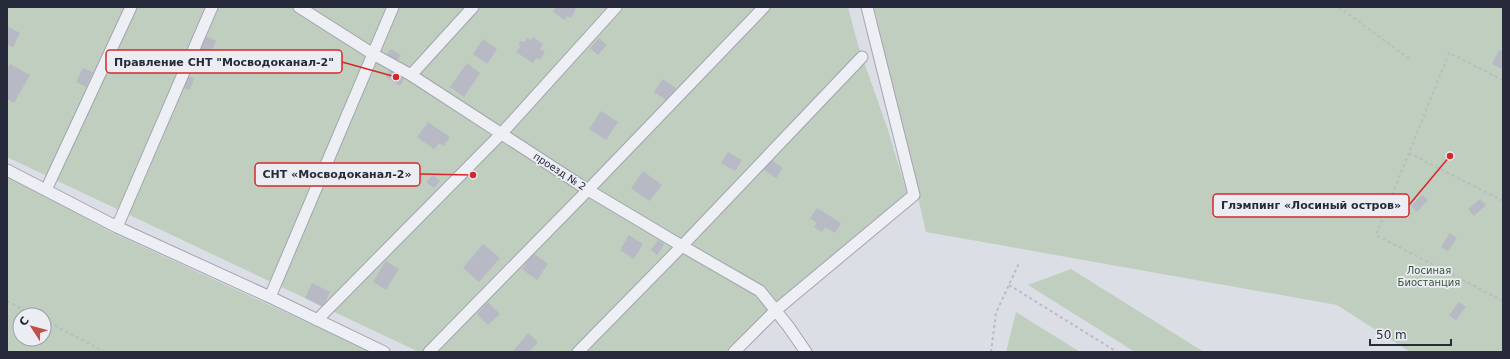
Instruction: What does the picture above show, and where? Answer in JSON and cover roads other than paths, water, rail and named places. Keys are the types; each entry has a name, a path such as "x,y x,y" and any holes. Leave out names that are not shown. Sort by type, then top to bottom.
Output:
{"street":[{"path":"46,190 131,7"},
{"path":"117,228 212,7"},
{"name":"проезд № 2","path":"299,7 373,54 411,75 588,190 760,291 776,310 806,352"},
{"path":"270,297 392,7"},
{"path":"411,75 473,7"},
{"path":"317,320 502,133 616,7"},
{"path":"428,352 588,190 764,7"},
{"path":"734,352 776,310 914,195 867,7"},
{"path":"578,352 682,246 862,56"},
{"path":"7,170 117,228 270,297 384,352"}],"place":[{"name":"Правление СНТ \"Мосводоканал-2\"","path":"396,77"},
{"name":"Глэмпинг «Лосиный остров»","path":"1450,156"},
{"name":"СНТ «Мосводоканал-2»","path":"473,175"}],"park label":[{"name":"Лосиная Биостанция","path":"1429,276"}]}
